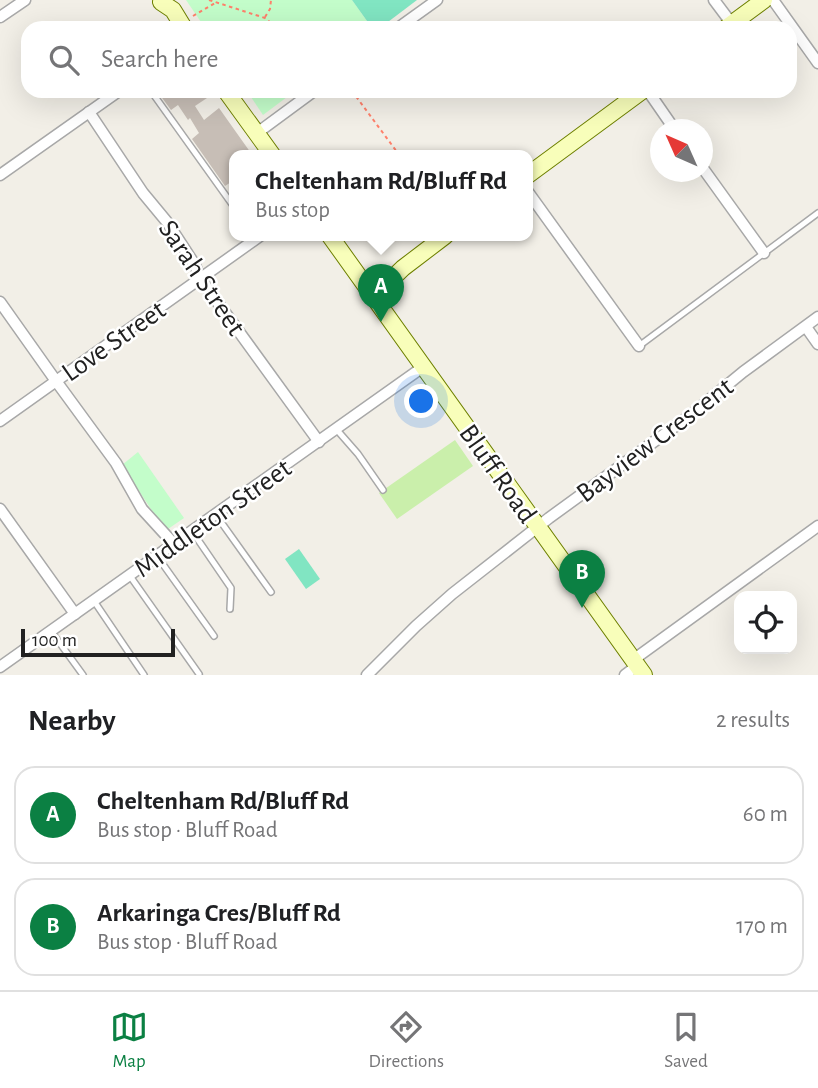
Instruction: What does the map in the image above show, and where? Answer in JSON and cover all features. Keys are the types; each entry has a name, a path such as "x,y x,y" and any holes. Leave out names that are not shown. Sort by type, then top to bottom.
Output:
{"main road":[{"path":"736,21 764,0"},
{"path":"161,1 185,21"},
{"path":"161,1 171,21"},
{"path":"231,98 269,150"},
{"path":"533,171 632,98"},
{"name":"Bluff Road","path":"334,241 538,527 635,669"},
{"path":"370,293 438,241"}],"street":[{"path":"0,17 25,0"},
{"path":"408,21 437,0"},
{"path":"714,0 726,21"},
{"path":"773,0 788,21"},
{"path":"797,34 818,63"},
{"path":"0,175 108,98"},
{"path":"257,133 304,98"},
{"path":"653,98 667,119"},
{"name":"Sarah Street","path":"89,111 143,193 167,222 195,265 200,278 318,442"},
{"path":"713,182 764,253"},
{"path":"533,199 639,346"},
{"name":"Love Street","path":"0,421 251,241"},
{"path":"0,302 116,463 142,509 174,544"},
{"name":"Bayview Crescent","path":"367,675 452,594 818,317"},
{"path":"806,327 818,344"},
{"name":"Middleton Street","path":"0,667 423,367"},
{"path":"0,509 75,614"},
{"path":"635,669 818,526"}],"lane":[{"path":"156,98 229,200"},
{"path":"639,346 818,213"},
{"path":"337,430 358,454 383,491"},
{"path":"215,514 271,592"},
{"path":"192,531 231,589 230,609"},
{"path":"157,555 214,636"},
{"path":"130,575 199,674"},
{"path":"94,601 145,675"},
{"path":"51,631 83,675"}],"path":[{"path":"209,0 269,21"},
{"path":"265,18 271,0"},
{"path":"190,21 216,2"},
{"path":"357,98 396,150"}],"green space":[{"path":"186,0 352,0 367,21 200,21"},
{"path":"352,0 417,0 389,21 367,21"},
{"path":"252,98 286,98 263,115"},
{"path":"455,440 473,466 397,519 379,493"},
{"path":"138,452 184,518 168,529 160,523 122,465"},
{"path":"299,549 320,579 306,589 285,559"}],"building":[{"path":"162,98 207,98 195,106 204,120 219,108 249,150 229,150 229,183 225,186 192,139 199,133 190,118 188,120 178,105 171,110"}],"place":[{"name":"Cheltenham Rd/Bluff Rd","path":"381,322"},
{"name":"Arkaringa Cres/Bluff Rd","path":"582,608"}]}
